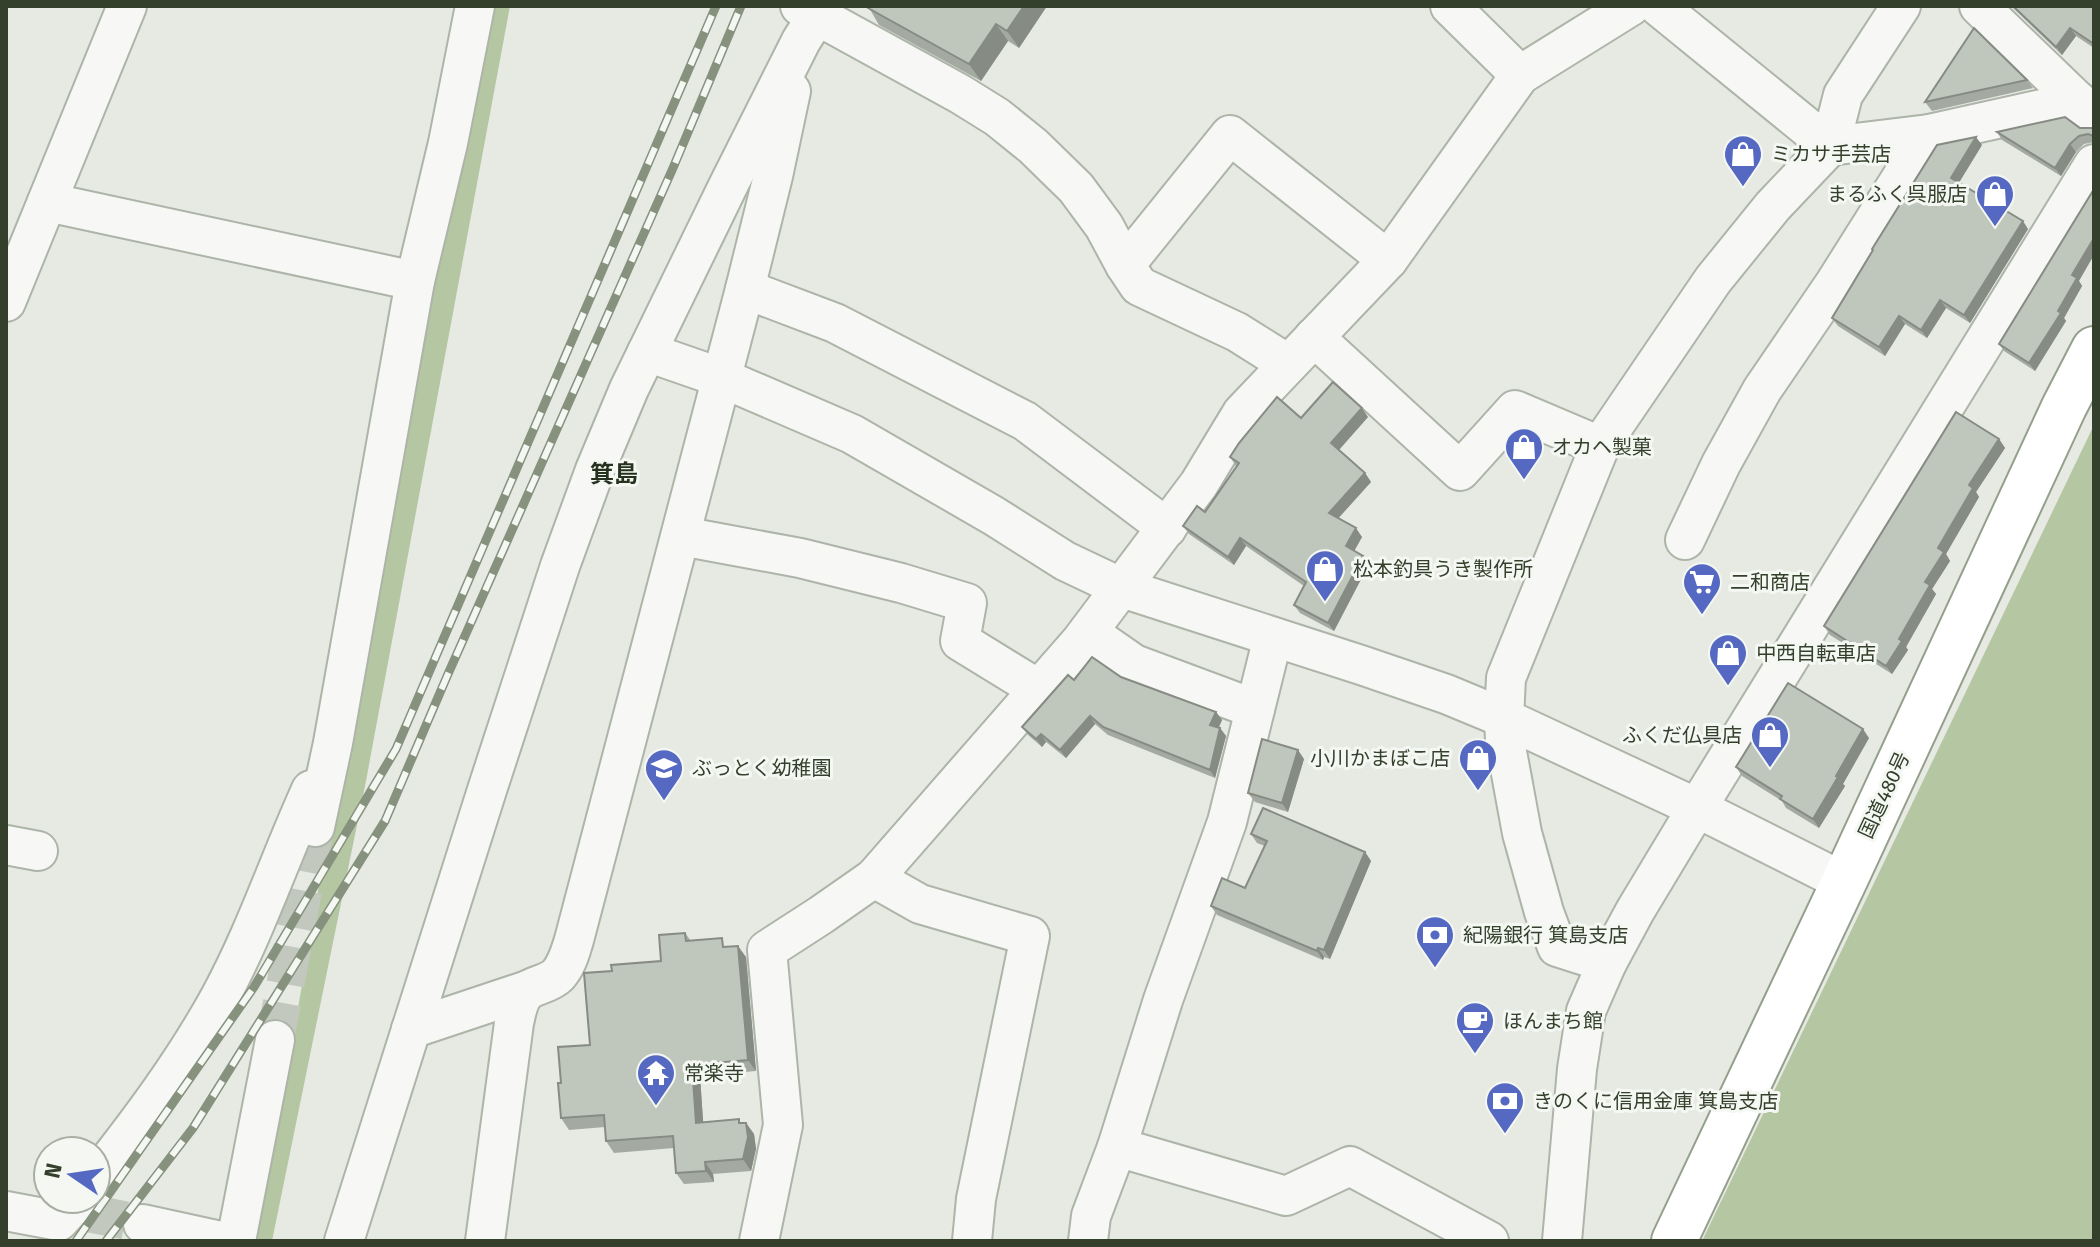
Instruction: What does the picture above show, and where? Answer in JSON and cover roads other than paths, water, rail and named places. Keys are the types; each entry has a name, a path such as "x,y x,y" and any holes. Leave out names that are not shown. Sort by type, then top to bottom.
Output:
{"highway":[{"name":"国道480号","path":"1674,1241 2064,407 2094,349"}],"street":[{"path":"6,302 127,6"},
{"path":"315,827 333,743 415,281 448,143 475,6"},
{"path":"1450,6 1520,75"},
{"path":"759,1241 783,1125 767,950 874,878 1088,632 1199,484 1242,413 1388,260 1520,75 1631,6"},
{"path":"1658,6 1830,146 2086,109"},
{"path":"1607,963 1557,947 1544,912 1522,833 1505,741 1506,678 1600,446 1713,280 1773,206 1830,146 1843,95 1901,6"},
{"path":"1979,6 2086,109"},
{"path":"810,17 960,94 997,117 1033,146 1076,188 1104,226 1139,286 1237,332 1288,364"},
{"path":"411,1029 542,985 556,977 566,965 745,289 810,17"},
{"path":"344,1241 560,566 595,470 647,352 810,17"},
{"path":"1685,540 1721,464 1762,390 1835,283 1929,134"},
{"path":"1125,265 1230,135 1388,260"},
{"path":"1562,1241 1577,1069 1586,1011 1607,963 1697,808 2094,164"},
{"path":"47,202 415,281"},
{"path":"745,289 835,323 1025,421 1167,528"},
{"path":"1314,337 1460,471 1515,410 1600,446"},
{"path":"647,352 722,378 852,434 1065,561 1122,588 1446,694 1697,808 1844,882"},
{"path":"681,536 800,558 967,603 960,641 1038,689"},
{"path":"1088,632 1134,664 1255,709"},
{"path":"1088,1241 1091,1216 1141,1075 1163,1000 1227,822 1273,637"},
{"path":"112,1160 185,1056 221,996 333,743"},
{"path":"874,878 920,904 1030,936 976,1199 972,1241"},
{"path":"485,1241 514,1023 519,1001 528,990"},
{"path":"236,1241 275,1040"},
{"path":"1117,1147 1286,1196 1350,1166 1489,1241"},
{"path":"6,1211 59,1221 66,1215"},
{"path":"143,1224 221,1241"}],"tunnel":[{"path":"275,1040 315,827"},
{"path":"98,1215 143,1224"}],"railway":[{"path":"76,1241 254,987 396,749 716,6"},
{"path":"106,1241 193,1128 385,821 673,168 741,6"}],"place":[{"name":"ミカサ手芸店","path":"1743,188"},
{"name":"まるふく呉服店","path":"1995,228"},
{"name":"オカヘ製菓","path":"1524,481"},
{"name":"松本釣具うき製作所","path":"1325,603"},
{"name":"二和商店","path":"1702,616"},
{"name":"中西自転車店","path":"1728,687"},
{"name":"ふくだ仏具店","path":"1770,769"},
{"name":"小川かまぼこ店","path":"1478,792"},
{"name":"ぶっとく幼稚園","path":"664,802"},
{"name":"紀陽銀行 箕島支店","path":"1435,969"},
{"name":"ほんまち館","path":"1475,1055"},
{"name":"常楽寺","path":"656,1107"},
{"name":"きのくに信用金庫 箕島支店","path":"1505,1135"}],"district":[{"name":"箕島","path":"614,474"}]}
